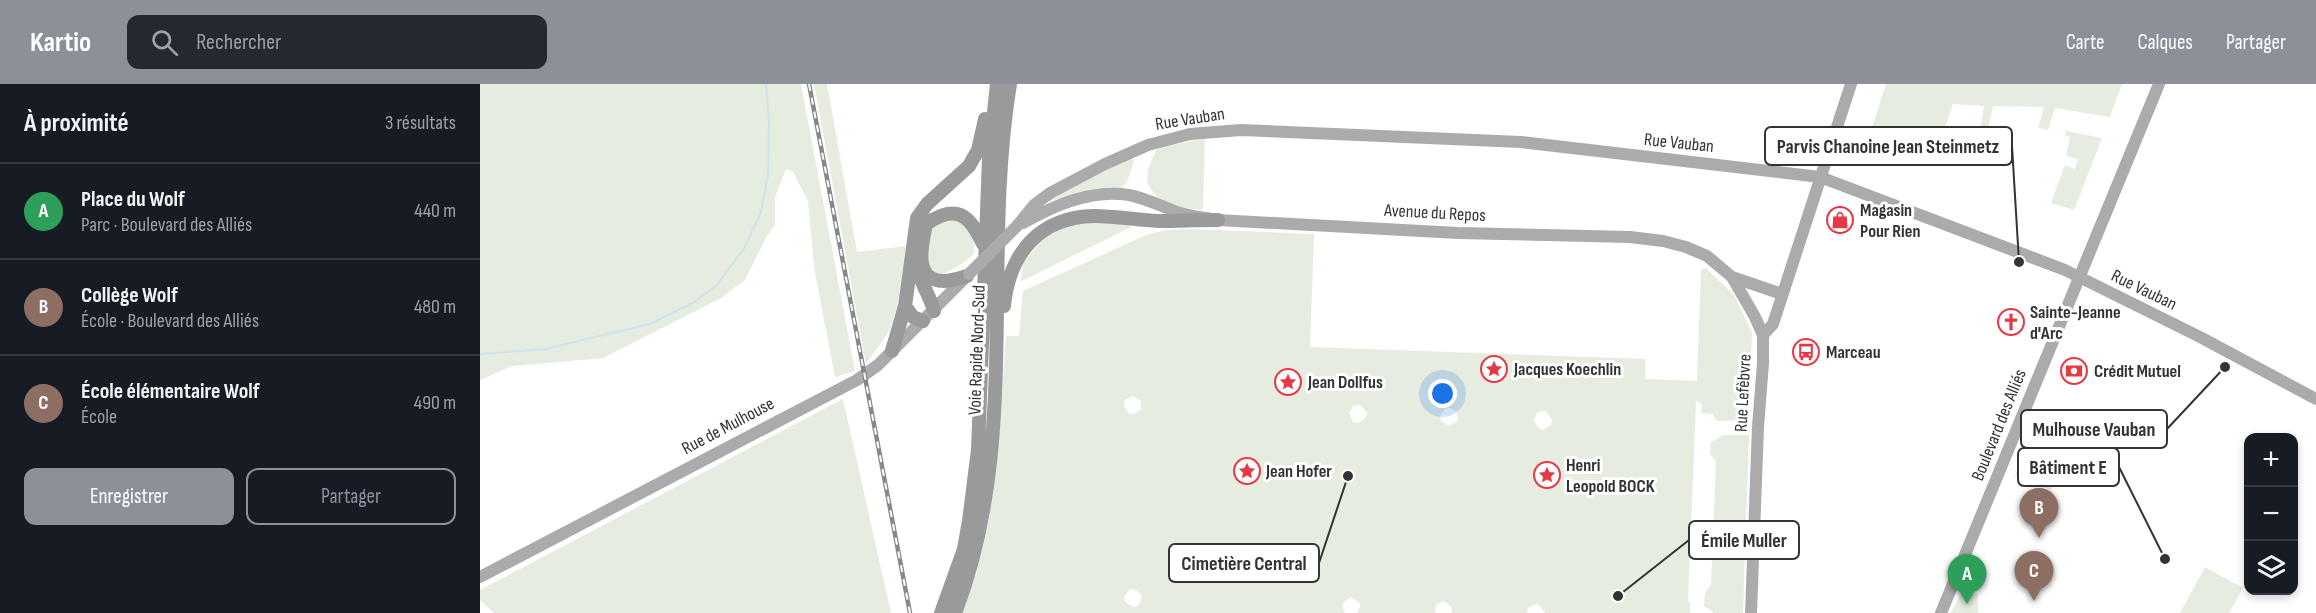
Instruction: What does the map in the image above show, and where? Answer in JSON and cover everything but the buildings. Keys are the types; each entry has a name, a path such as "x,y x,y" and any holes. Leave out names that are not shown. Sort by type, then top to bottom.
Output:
{"highway":[{"name":"Voie Rapide Nord-Sud","path":"955,613 965,588 982,529 991,450 1002,157 1011,84"},
{"name":"Voie Rapide Nord-Sud","path":"941,613 964,549 973,490 981,387 985,248 996,88"},
{"path":"892,351 905,306 917,218 927,204 969,166 978,150 996,88"},
{"path":"934,311 920,278 926,224 938,216 951,213 969,219 985,248"},
{"path":"995,352 1003,322 1007,284 1014,265 1025,246 1048,229 1074,219 1093,216 1158,221 1218,220"},
{"path":"920,263 933,279 944,281 968,275"},
{"path":"905,306 913,317 923,321"}],"main road":[{"name":"Rue Lefèbvre","path":"1751,613 1763,335 1773,324 1851,84"},
{"name":"Boulevard des Alliés","path":"1941,613 2159,84"},
{"name":"Rue Vauban","path":"1017,226 1034,205 1050,193 1105,164 1160,140 1220,131 1322,132 1521,142 1820,177 2044,262 2080,278 2218,346 2316,399"},
{"name":"Avenue du Repos","path":"1017,226 1044,210 1068,201 1088,197 1130,195 1177,212 1218,220 1458,232 1630,237 1663,241 1707,256 1731,277 1763,335"},
{"name":"Rue de Mulhouse","path":"480,577 857,380 878,365 1017,226"},
{"name":"Avenue du Repos","path":"1731,277 1782,294"}],"shaded area":[{"path":"480,84 801,84 855,371 835,377 814,267 808,201 793,172 786,169 775,197 775,225 745,280 721,298 603,358 512,366 480,380"},
{"path":"814,84 827,84 857,252 906,246 897,308 888,333 866,364"},
{"path":"1886,84 2122,84 2110,117 2055,108 2048,130 2038,128 2044,107 1993,106 1988,131 1980,130 1984,106 1953,104 1943,133 1937,132 1931,152 1915,147 1909,163 1873,152 1871,142 1868,140"},
{"path":"2066,131 2102,138 2074,210 2051,203 2065,165 2075,169 2078,159 2066,156 2070,137 2065,135"},
{"path":"1205,139 1203,210 1170,204 1157,196 1147,182 1148,169 1156,150"},
{"path":"1132,159 1134,161 1127,182 1121,188 1086,192 1046,202 1074,183"},
{"path":"954,217 973,232 974,254 953,269 937,274 926,260 931,225"},
{"path":"1074,223 1131,223 1131,227 1020,282 1024,262 1046,236"},
{"path":"1167,230 1314,234 1310,347 1645,359 1645,379 1697,381 1701,269 1707,269 1734,295 1752,333 1749,420 1717,421 1712,414 1701,413 1702,404 1696,401 1688,601 1690,613 1545,613 1536,604 1528,608 1527,613 1452,613 1451,606 1443,601 1436,605 1435,613 1357,613 1359,602 1351,597 1342,606 1345,613 962,613 984,546 999,442 1006,336 1019,336 1023,291 1146,235","holes":["1133,396 1141,401 1141,410 1133,414 1128,413 1124,405 1125,400","1353,406 1362,406 1367,413 1366,418 1358,423 1353,422 1349,413","1450,408 1457,412 1458,421 1449,426 1441,421 1440,416 1445,409","1543,411 1547,412 1552,420 1551,425 1543,430 1538,428 1534,420 1538,412","1133,589 1141,594 1142,598 1138,606 1133,607 1125,602 1124,597 1129,590"]},
{"path":"843,399 891,613 494,613 480,600 480,590"},
{"path":"1723,435 1749,435 1743,613 1714,613 1704,606 1705,592 1711,585 1716,461 1710,454 1711,442"},
{"path":"2025,451 2061,466 2051,490 2015,476"},
{"path":"2205,567 2243,588 2229,613 2180,613"},
{"path":"1978,594 1978,613 1951,613 1960,595"}],"waterway":[{"path":"480,354 545,349 650,324 693,303 717,285 745,247 761,212 768,175 769,123 766,84"}],"railway":[{"path":"809,84 910,613"}],"place":[{"name":"Magasin Pour Rien","path":"1840,220"},
{"name":"Parvis Chanoine Jean Steinmetz","path":"2019,262"},
{"name":"Sainte-Jeanne d'Arc","path":"2011,322"},
{"name":"Marceau","path":"1806,352"},
{"name":"Mulhouse Vauban","path":"2225,367"},
{"name":"Jacques Koechlin","path":"1494,369"},
{"name":"Crédit Mutuel","path":"2074,371"},
{"name":"Jean Dollfus","path":"1288,382"},
{"name":"Jean Hofer","path":"1247,471"},
{"name":"Henri Leopold BOCK","path":"1547,475"},
{"name":"Cimetière Central","path":"1348,476"},
{"name":"Collège Wolf","path":"2039,538"},
{"name":"Bâtiment E","path":"2165,559"},
{"name":"Émile Muller","path":"1618,596"},
{"name":"École élémentaire Wolf","path":"2034,601"},
{"name":"Place du Wolf","path":"1967,604"}]}
